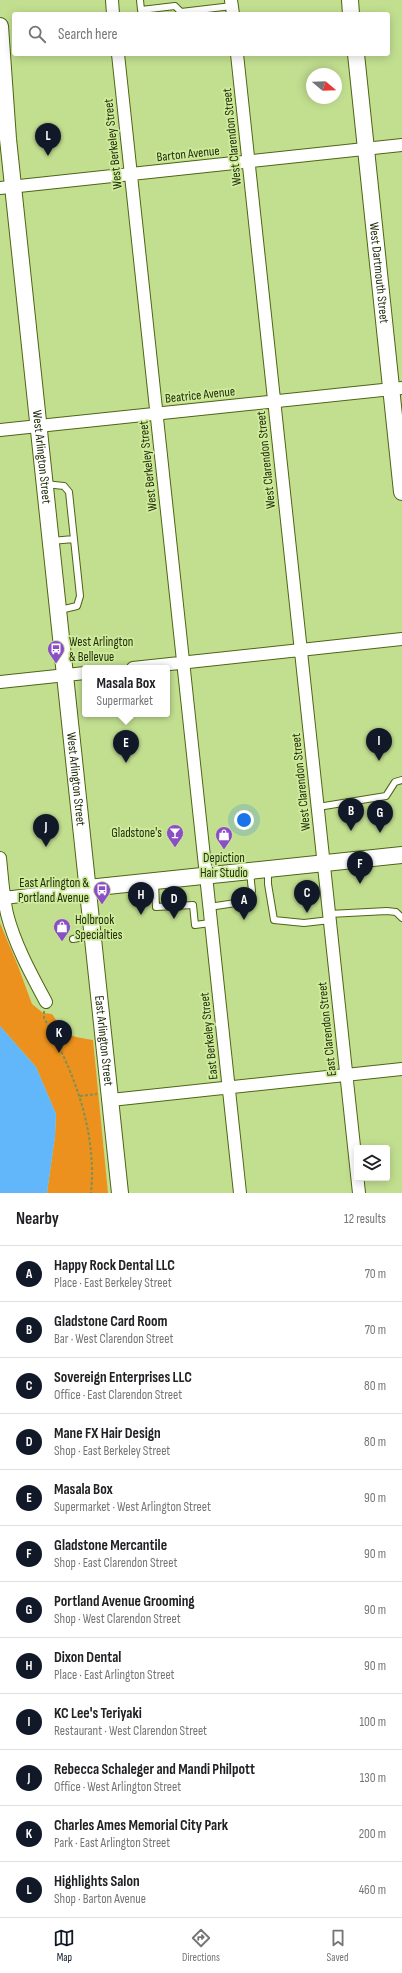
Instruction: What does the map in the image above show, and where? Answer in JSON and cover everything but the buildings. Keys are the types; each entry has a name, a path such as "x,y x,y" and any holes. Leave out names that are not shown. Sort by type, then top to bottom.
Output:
{"main road":[{"path":"350,0 351,12"},
{"name":"West Arlington Street","path":"0,34 7,187 39,427 88,888"},
{"name":"West Dartmouth Street","path":"356,56 366,149 396,388 402,492"},
{"path":"88,888 402,855"},
{"name":"East Arlington Street","path":"88,888 105,1097 120,1193"}],"street":[{"path":"112,0 114,12"},
{"name":"West Berkeley Street","path":"118,56 205,875"},
{"name":"West Clarendon Street","path":"237,56 324,862"},
{"name":"Barton Avenue","path":"7,187 402,145"},
{"name":"Beatrice Avenue","path":"0,430 396,388"},
{"path":"162,665 402,639"},
{"path":"0,682 82,673"},
{"path":"0,858 7,913 18,945 46,1002"},
{"name":"East Clarendon Street","path":"324,862 358,1193"},
{"name":"East Berkeley Street","path":"205,875 240,1193"},
{"path":"4,898 88,888"},
{"path":"105,1097 346,1076 402,1069"}],"lane":[{"path":"140,0 141,10 175,6 181,12 232,7"},
{"path":"45,484 64,486 69,492 80,596 77,606 58,610"},
{"path":"51,541 74,539"},
{"path":"318,807 386,796 395,782 402,780"},
{"path":"269,868 268,884 274,920 304,923 329,917 387,911 396,912 402,918"},
{"path":"209,907 249,901 252,891 249,870"},
{"path":"154,881 156,907 193,905 195,925 210,923"},
{"path":"73,939 93,935"}],"path":[{"path":"46,1002 44,1018 80,1096 90,1134 92,1193"},
{"path":"80,1096 105,1097"}],"shaded area":[{"path":"0,923 32,1004 43,1013 52,1014 68,1034 93,1040 108,1193 47,1193 55,1136 56,1114 36,1067 0,1026"}],"water":[{"path":"0,1026 36,1067 56,1114 55,1136 47,1193 0,1193"}],"place":[{"name":"Highlights Salon","path":"48,156"},
{"name":"West Arlington & Bellevue","path":"56,664"},
{"name":"KC Lee's Teriyaki","path":"379,761"},
{"name":"Masala Box","path":"126,763"},
{"name":"Gladstone Card Room","path":"351,831"},
{"name":"Portland Avenue Grooming","path":"380,833"},
{"name":"Rebecca Schaleger and Mandi Philpott","path":"46,847"},
{"name":"Gladstone's","path":"175,848"},
{"name":"Depiction Hair Studio","path":"224,850"},
{"name":"Gladstone Mercantile","path":"360,884"},
{"name":"East Arlington & Portland Avenue","path":"102,905"},
{"name":"Sovereign Enterprises LLC","path":"307,913"},
{"name":"Dixon Dental","path":"141,915"},
{"name":"Mane FX Hair Design","path":"174,919"},
{"name":"Happy Rock Dental LLC","path":"244,920"},
{"name":"Holbrook Specialties","path":"62,942"},
{"name":"Charles Ames Memorial City Park","path":"59,1053"}]}
